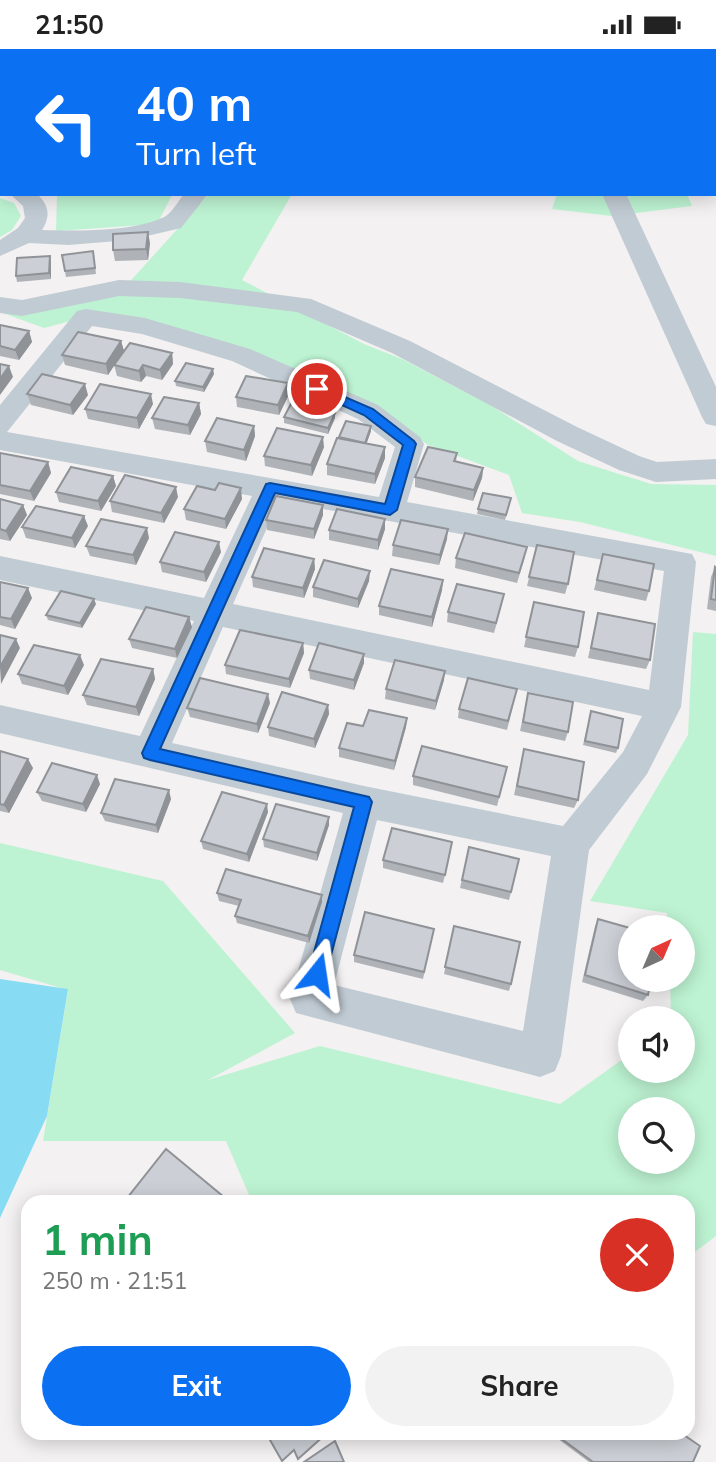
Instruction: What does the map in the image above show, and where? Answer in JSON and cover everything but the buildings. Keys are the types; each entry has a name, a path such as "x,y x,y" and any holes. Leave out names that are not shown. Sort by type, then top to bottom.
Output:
{"street":[{"path":"0,249 25,236 34,226 37,215 34,205 23,196"},
{"path":"25,236 68,238 130,233 173,223 195,196"},
{"path":"615,196 716,417"},
{"path":"0,305 22,307 119,288 180,290 302,305 401,347 521,411 629,463 656,472 716,469"},
{"path":"0,424 86,317 145,326 241,355 368,412 410,444 390,510"},
{"path":"0,440 681,562 664,707 635,763 572,844 540,1056 310,999 364,802"},
{"path":"150,753 270,488"},
{"path":"0,568 213,615 664,707"},
{"path":"0,719 364,802 572,844"}],"green space":[{"path":"57,196 171,196 157,224 56,231"},
{"path":"207,196 291,196 242,280 364,344 402,359 490,405 578,461 651,484 716,485 716,556 580,522 522,513 509,475 428,445 387,416 155,329 86,317 44,328 0,312 0,303 125,287"},
{"path":"556,196 688,196 692,206 612,216 552,209"},
{"path":"0,198 14,203 21,216 12,230 0,237"},
{"path":"693,632 716,634 716,1236 695,1252 695,1195 249,1195 226,1141 43,1141 68,990 0,970 0,843 163,881 295,1033 208,1080 320,1046 560,1104 618,1063 618,1083 695,1083 695,1006 671,1006 670,992 695,992 695,915 590,901 688,735"}],"water":[{"path":"0,979 68,989 47,1116 0,1218"}],"route":[{"path":"317,389 368,412 410,444 390,510 270,488 150,753 364,802 317,974"}]}
